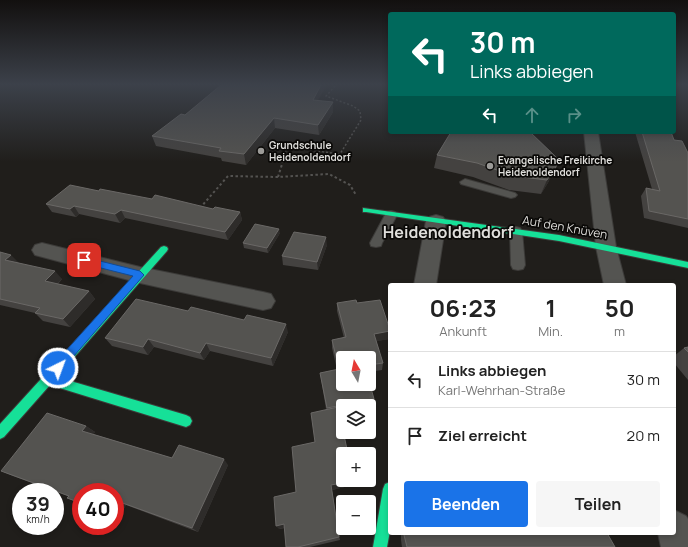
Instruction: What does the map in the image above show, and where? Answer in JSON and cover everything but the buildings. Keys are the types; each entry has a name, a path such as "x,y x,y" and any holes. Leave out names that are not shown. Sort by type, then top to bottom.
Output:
{"street":[{"path":"590,134 606,247 615,283"},
{"name":"Auf den Knüven","path":"366,210 391,215 516,231 606,247 688,265"},
{"path":"425,283 436,221"},
{"path":"0,433 164,249"},
{"path":"42,250 140,275 263,301"},
{"path":"47,379 186,421"},
{"path":"380,547 388,501"},
{"path":"676,535 679,547"}],"lane":[{"path":"465,182 511,195"},
{"path":"376,243 391,215"},
{"path":"516,231 518,265"}],"path":[{"path":"278,177 287,147 340,154 360,120 360,112 358,111"},
{"path":"200,208 228,176 278,177 329,174 350,185 366,210"}],"traffic: fast":[{"path":"366,210 559,238 688,265"},
{"path":"0,433 164,249"},
{"path":"47,379 186,421"},
{"path":"380,547 388,501"}],"place":[{"name":"Grundschule Heidenoldendorf","path":"261,151"},
{"name":"Evangelische Freikirche Heidenoldendorf","path":"490,166"}],"district":[{"name":"Heidenoldendorf","path":"448,232"}],"route":[{"path":"58,368 140,275 84,260"}]}
